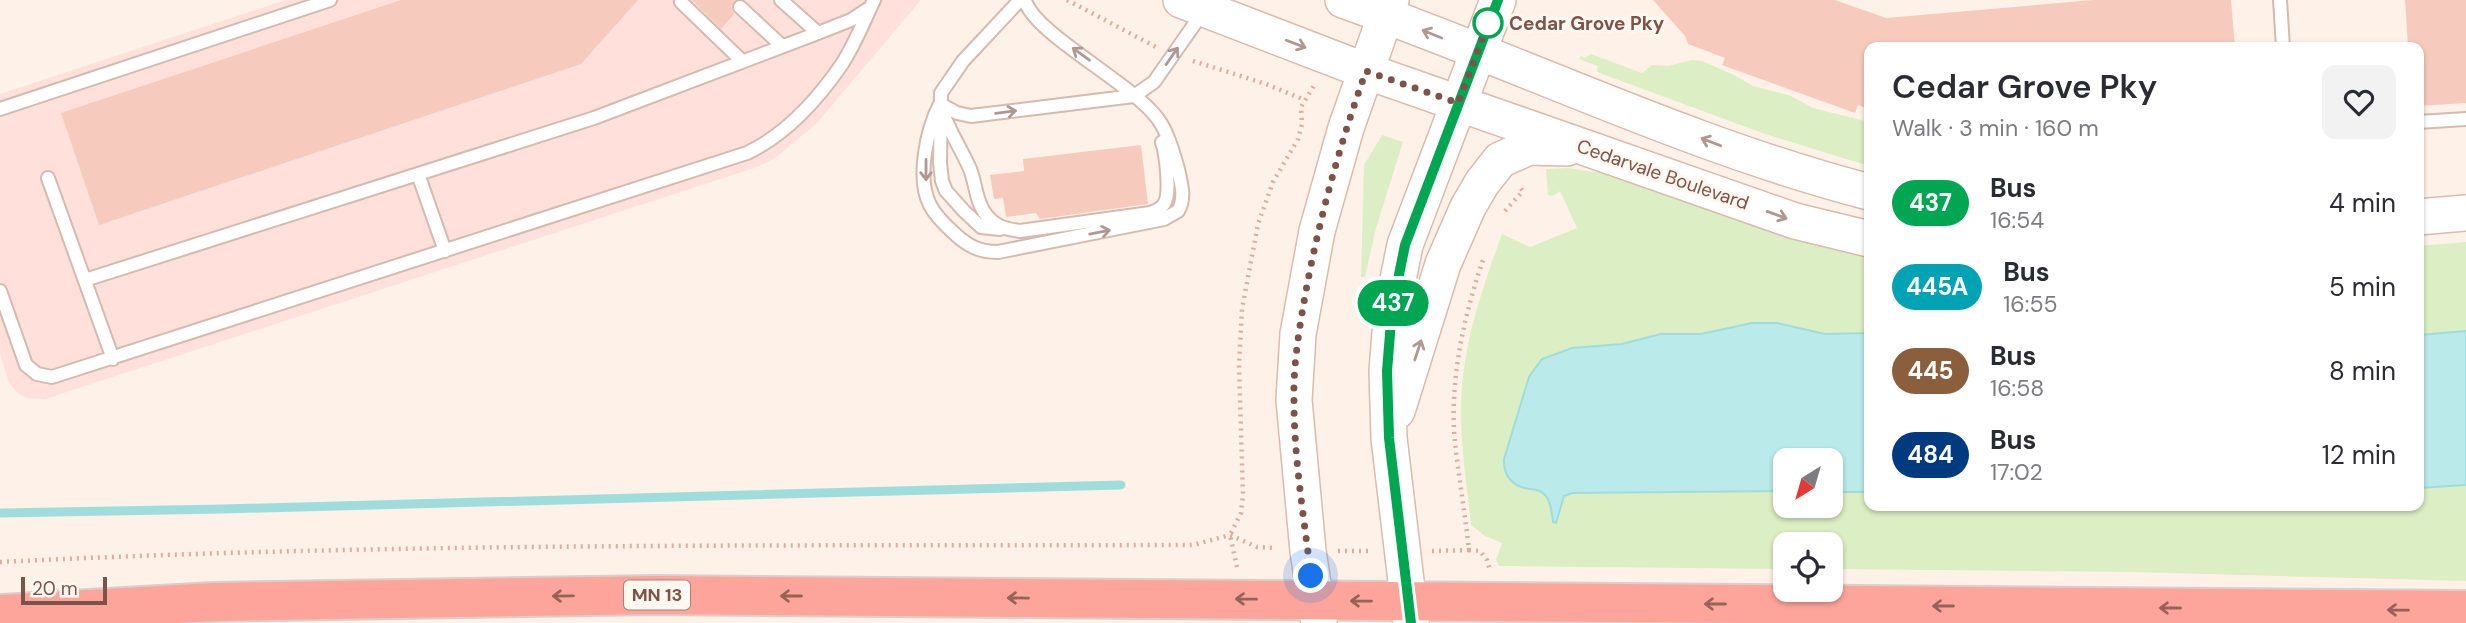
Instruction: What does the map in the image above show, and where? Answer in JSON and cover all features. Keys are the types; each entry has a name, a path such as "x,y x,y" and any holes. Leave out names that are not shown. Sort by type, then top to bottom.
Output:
{"highway":[{"name":"MN 13","path":"0,614 213,602 655,595 1316,612 2466,610"}],"street":[{"path":"1343,0 1388,8 1477,52 1713,143 1805,175 1864,191"},
{"path":"1409,612 1389,438 1387,371 1395,296 1405,245 1498,0"},
{"name":"Cedarvale Boulevard","path":"1193,5 1366,71 1795,221 1864,238"},
{"path":"1316,612 1299,476 1294,400 1298,334 1317,231 1346,128 1388,8"},
{"path":"1389,438 1443,264 1468,207 1482,183 1500,160 1529,147 1598,151"},
{"path":"2424,216 2466,212"}],"lane":[{"path":"0,109 330,0"},
{"path":"682,0 681,2 742,61"},
{"path":"781,0 818,33"},
{"path":"1020,0 947,81 941,93 942,181 956,204 981,226 1020,231 1150,213 1164,204 1167,189 1165,151 1157,125 1134,96"},
{"path":"940,104 927,137 926,193 930,206 947,227 974,249 998,253 1164,219 1178,211 1183,196 1168,140 1156,116 1103,69 1046,28 1032,15 1025,0"},
{"path":"2280,0 2283,42"},
{"path":"85,280 594,118 851,20 872,2"},
{"path":"0,291 26,365 37,374 52,377 747,153 774,138 821,90 842,63 872,2"},
{"path":"940,104 957,113 979,115 1134,96 1154,82 1193,5"},
{"path":"740,7 782,46"},
{"path":"940,104 949,131 970,170 981,207 993,223 1010,230"},
{"path":"2424,122 2466,119"},
{"path":"418,174 445,251"},
{"path":"48,178 113,359"}],"path":[{"path":"0,562 379,549 1193,545 1230,535 1241,513 1243,495 1239,377 1242,309 1258,223 1273,182 1298,139 1302,124 1301,107 1305,100"}],"shaded area":[{"path":"286,0 921,0 816,124 774,159 757,167 45,399 27,398 19,394 9,383 0,354 0,94"}],"green space":[{"path":"1591,54 1642,73 1652,65 1668,66 1692,60 1702,61 1753,86 1791,96 1813,108 1864,121 1864,164 1765,134 1597,72 1598,66 1579,59 1581,56 1585,58"},
{"path":"1382,135 1403,142 1376,228 1365,277 1361,277 1364,165"},
{"path":"1568,168 1634,178 1864,250 1864,511 2424,511 2424,246 2466,242 2466,581 2133,572 1843,569 1843,532 1773,532 1773,569 1499,566 1496,560 1502,543 1485,536 1471,525 1461,426 1464,366 1480,299 1502,234 1530,247 1577,228 1560,191 1553,196 1548,195 1546,169"}],"water":[{"path":"1752,323 1777,323 1825,334 1864,333 1864,492 1843,492 1843,448 1773,448 1773,491 1572,493 1564,496 1556,523 1553,522 1550,504 1545,495 1538,490 1518,486 1505,470 1504,459 1529,377 1542,359 1572,348 1622,344 1661,334 1701,334"},
{"path":"2466,331 2466,485 2424,488 2424,335"}],"building":[{"path":"401,0 638,0 581,64 99,225 61,113"},
{"path":"692,0 735,0 731,6 734,14 721,29"},
{"path":"1653,0 1835,0 1886,18 2093,0 2231,0 2235,42 1864,42 1864,107 1858,105 1855,113 1722,65 1725,58 1688,44 1685,36"},
{"path":"2405,0 2466,0 2466,103 2424,106 2424,42 2408,42"},
{"path":"1141,145 1148,204 1040,219 1036,213 1006,217 1003,198 994,199 990,175 1024,171 1023,159"}],"waterway":[{"path":"0,513 1121,485"}],"bus line":[{"name":"437","path":"1411,623 1389,438 1387,371 1392,309 1405,245 1498,0"}],"place":[{"name":"Cedar Grove Pky","path":"1488,23"}],"route":[{"path":"1311,576 1299,476 1294,400 1298,334 1317,231 1346,128 1366,71 1458,103 1488,23"}]}
